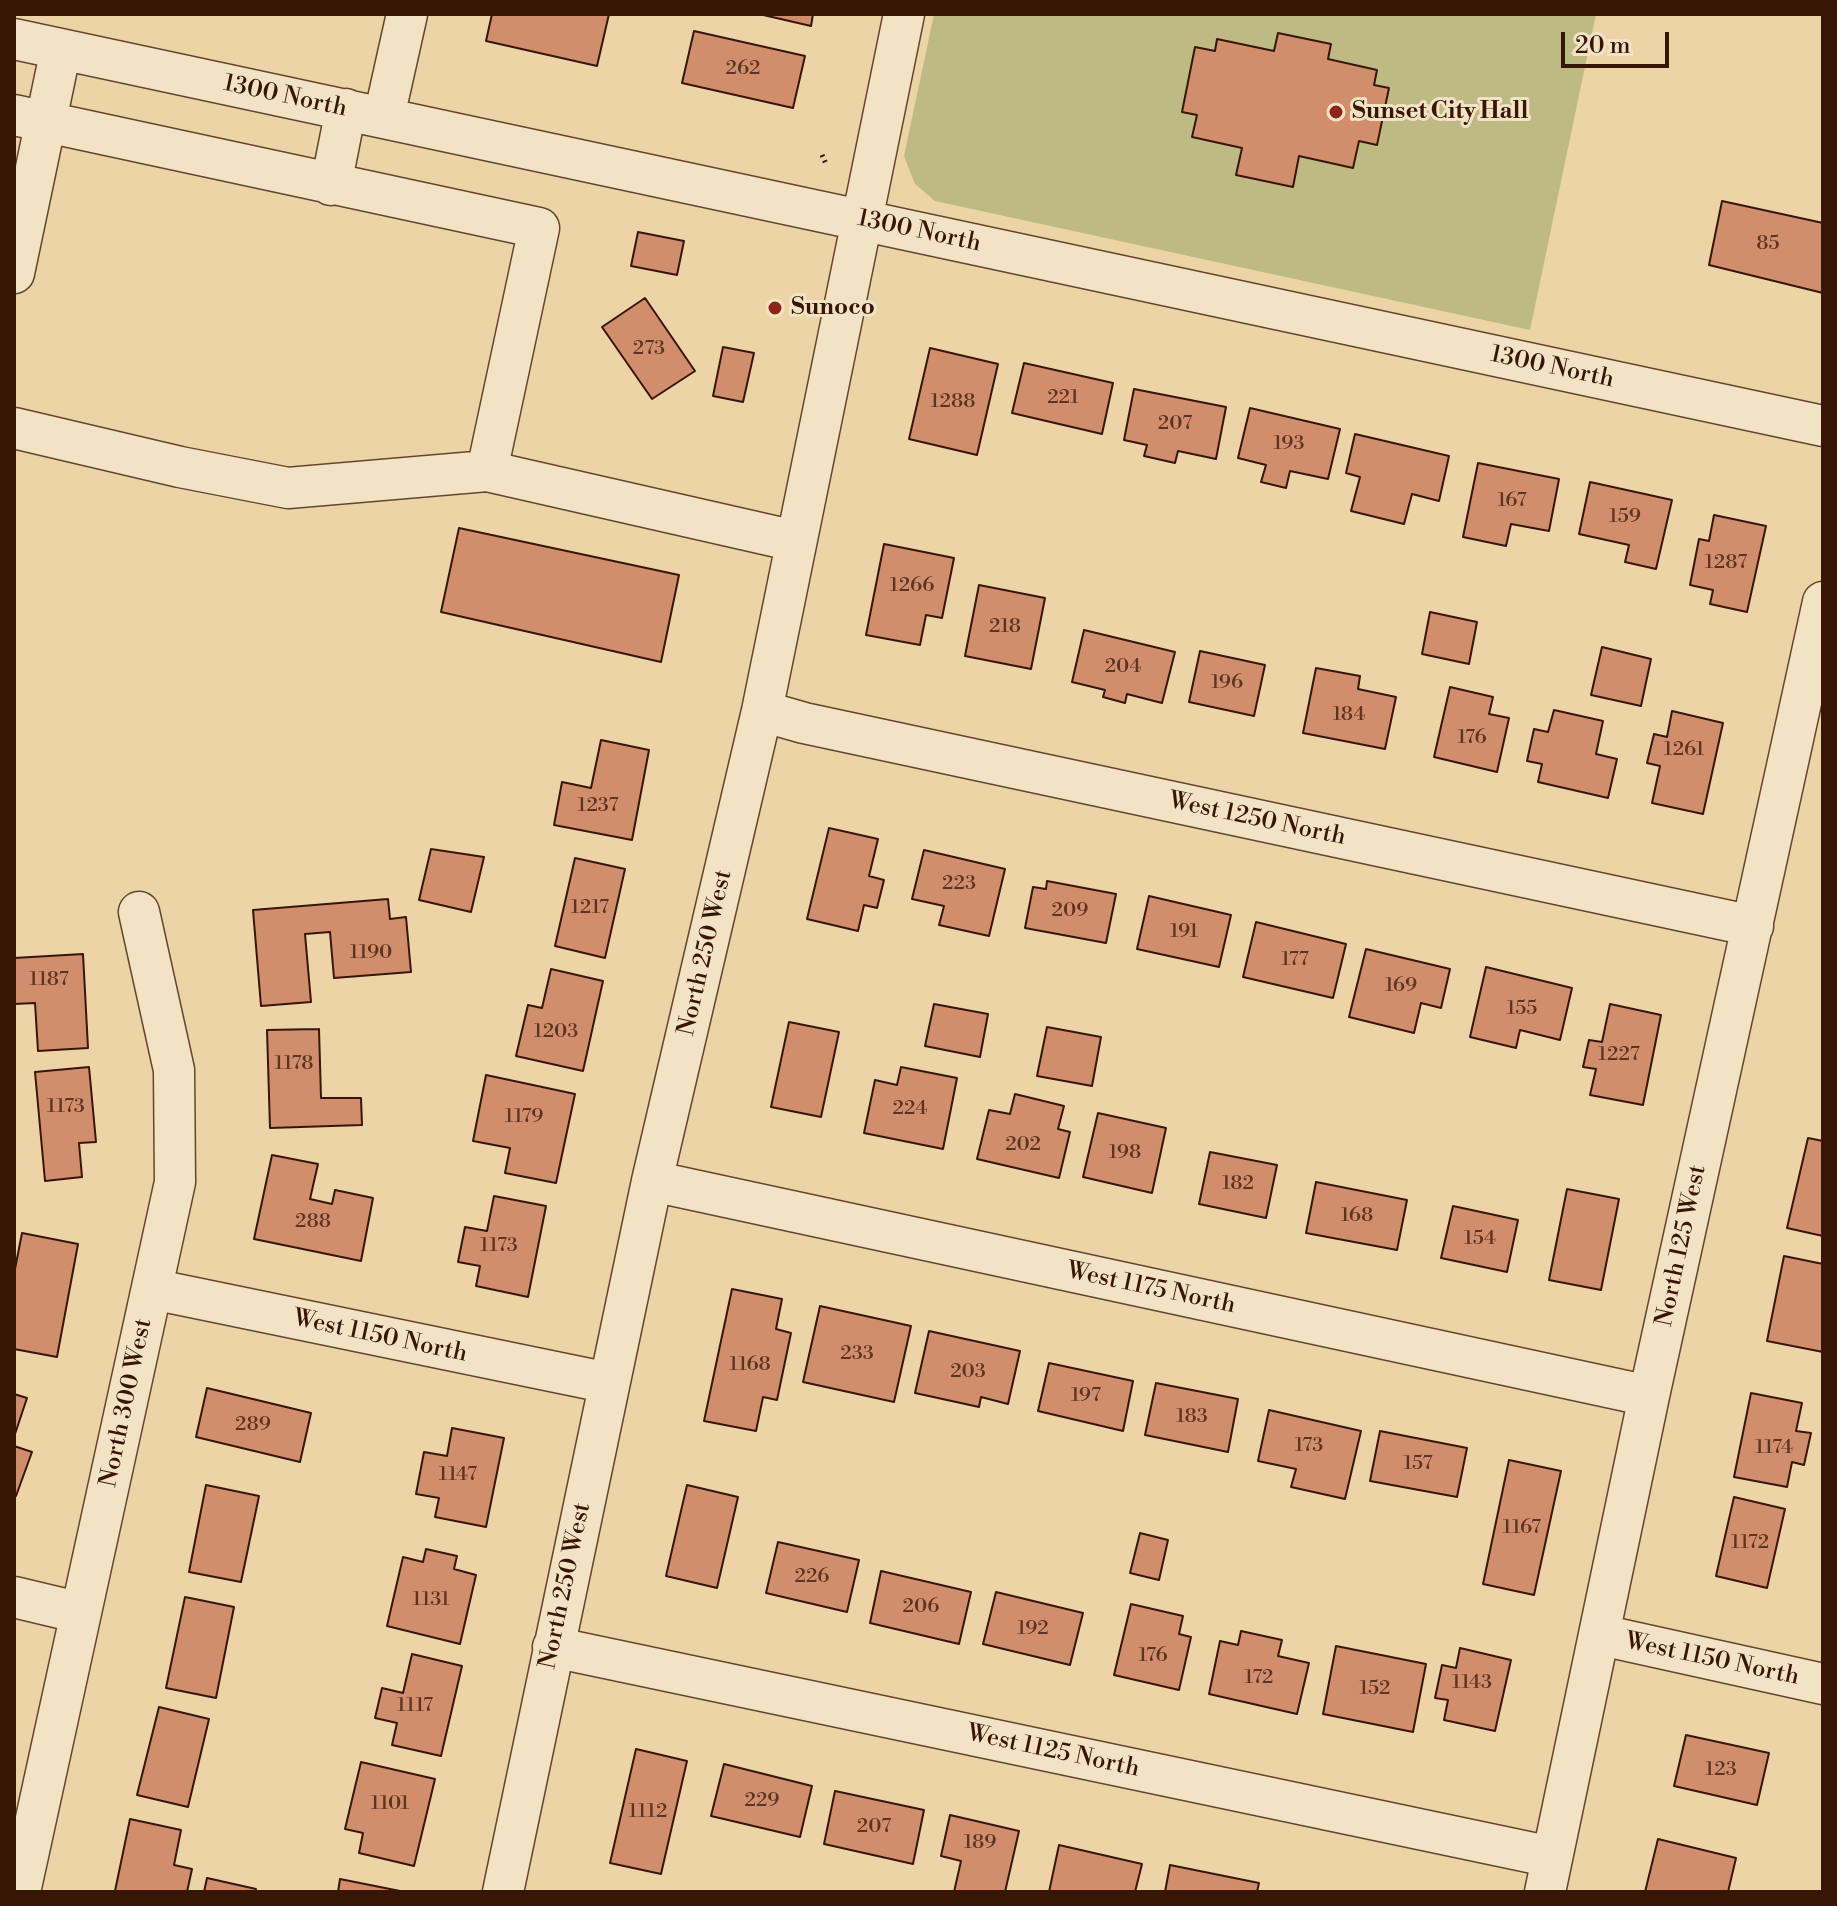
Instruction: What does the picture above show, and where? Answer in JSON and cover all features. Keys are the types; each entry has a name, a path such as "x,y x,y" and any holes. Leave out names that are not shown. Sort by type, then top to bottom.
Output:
{"street":[{"path":"384,117 407,14"},
{"name":"North 250 West","path":"503,1892 652,1181 762,711 904,14"},
{"name":"1300 North","path":"14,39 1823,426"},
{"path":"14,273 30,118 61,49"},
{"path":"331,185 346,109"},
{"path":"30,118 539,228 487,471"},
{"path":"14,428 180,467 288,488 487,471 795,541"},
{"name":"North 125 West","path":"1548,1875 1649,1396 1823,602"},
{"name":"West 1250 North","path":"762,711 804,723 1753,926"},
{"name":"North 300 West","path":"20,1892 175,1182 174,1070 139,912"},
{"name":"West 1175 North","path":"652,1181 1649,1396"},
{"name":"West 1150 North","path":"152,1289 609,1383"},
{"path":"14,1597 81,1613"},
{"name":"West 1150 North","path":"1601,1635 1823,1684"},
{"name":"West 1125 North","path":"553,1647 1548,1875"}],"path":[{"path":"822,155 826,164"}],"shaded area":[{"path":"934,14 1596,14 1530,330 935,201 915,184 904,156"}],"building":[{"path":"492,14 609,14 597,66 486,41"},
{"path":"759,14 813,14 811,26"},
{"path":"694,31 805,56 793,108 682,83"},
{"path":"1278,33 1331,44 1328,59 1377,70 1374,85 1389,88 1377,145 1359,141 1353,168 1299,156 1293,187 1236,175 1242,148 1192,137 1197,115 1182,112 1195,47 1215,51 1217,39 1274,51"},
{"path":"1722,201 1823,223 1823,293 1709,265"},
{"path":"638,232 684,241 677,275 631,266"},
{"path":"645,298 695,371 652,399 602,327"},
{"path":"723,347 754,353 743,402 713,396"},
{"path":"930,348 998,364 977,455 909,439"},
{"path":"1024,363 1113,383 1102,434 1012,413"},
{"path":"1134,389 1226,407 1216,459 1178,451 1175,463 1144,456 1147,445 1124,440"},
{"path":"1250,408 1340,429 1328,479 1290,471 1286,488 1261,482 1266,465 1238,458"},
{"path":"1355,434 1449,456 1439,501 1412,494 1404,524 1351,511 1360,477 1346,473"},
{"path":"1478,463 1559,479 1549,531 1511,524 1506,546 1463,537"},
{"path":"1590,482 1672,500 1656,569 1625,562 1629,545 1579,534"},
{"path":"1714,515 1766,526 1747,612 1710,604 1713,590 1690,585 1699,539 1709,541"},
{"path":"459,528 679,575 661,662 441,612"},
{"path":"884,544 954,558 942,618 926,615 920,645 866,635"},
{"path":"979,585 1045,598 1031,669 965,656"},
{"path":"1430,612 1477,622 1469,664 1422,654"},
{"path":"1084,630 1175,652 1162,703 1127,694 1125,703 1103,697 1105,690 1072,682"},
{"path":"1602,647 1651,659 1641,706 1591,695"},
{"path":"1200,651 1265,665 1254,716 1189,702"},
{"path":"1316,668 1360,676 1358,689 1396,697 1385,749 1303,733"},
{"path":"1450,687 1493,697 1489,714 1509,718 1497,772 1434,757"},
{"path":"1554,710 1603,721 1596,754 1617,759 1608,798 1538,782 1542,764 1527,761 1534,729 1548,732"},
{"path":"1672,711 1723,723 1703,814 1652,803 1660,766 1647,763 1654,734 1667,737"},
{"path":"601,740 649,750 632,840 554,825 562,782 591,788"},
{"path":"829,828 878,839 869,876 884,880 877,908 864,905 858,931 807,919"},
{"path":"431,849 484,857 471,912 419,900"},
{"path":"924,850 1005,869 989,936 939,925 944,906 912,899"},
{"path":"575,858 625,869 605,958 555,946"},
{"path":"1047,881 1116,894 1106,943 1025,928 1033,887 1046,889"},
{"path":"1149,896 1231,915 1219,967 1137,949"},
{"path":"388,899 390,919 406,917 411,972 334,978 330,932 305,934 311,1002 261,1006 253,910"},
{"path":"1256,922 1346,944 1333,998 1243,977"},
{"path":"1366,949 1450,969 1441,1008 1421,1003 1414,1033 1349,1017"},
{"path":"83,954 88,1048 38,1051 35,1003 14,1004 14,958"},
{"path":"1486,967 1572,988 1560,1040 1520,1030 1516,1048 1470,1037"},
{"path":"551,969 603,981 583,1071 516,1056 528,1005 542,1008"},
{"path":"934,1004 988,1014 980,1057 925,1046"},
{"path":"1610,1004 1661,1015 1643,1105 1590,1095 1596,1069 1583,1067 1589,1040 1602,1042"},
{"path":"789,1022 839,1032 821,1117 771,1107"},
{"path":"1047,1027 1101,1037 1092,1086 1037,1076"},
{"path":"319,1029 321,1098 361,1098 362,1125 270,1128 267,1030"},
{"path":"89,1067 96,1142 79,1143 82,1177 45,1181 35,1072"},
{"path":"901,1067 957,1078 943,1149 864,1133 875,1080 897,1085"},
{"path":"486,1075 575,1094 556,1183 505,1173 510,1148 473,1141"},
{"path":"1015,1094 1064,1106 1058,1129 1070,1132 1059,1178 977,1159 989,1110 1010,1114"},
{"path":"1098,1113 1166,1128 1152,1193 1083,1177"},
{"path":"1808,1138 1823,1141 1823,1236 1787,1228"},
{"path":"1210,1152 1277,1165 1266,1218 1199,1204"},
{"path":"272,1155 318,1164 310,1199 332,1204 335,1190 373,1198 361,1261 254,1239"},
{"path":"1316,1182 1407,1200 1397,1250 1306,1233"},
{"path":"1567,1189 1619,1199 1601,1290 1549,1280"},
{"path":"494,1196 546,1206 528,1297 476,1286 480,1266 458,1262 465,1227 487,1231"},
{"path":"1453,1206 1518,1220 1507,1272 1441,1258"},
{"path":"22,1233 78,1244 57,1357 14,1349 14,1274"},
{"path":"1784,1256 1823,1264 1823,1352 1767,1341"},
{"path":"732,1289 782,1299 776,1329 791,1333 777,1400 763,1397 756,1431 704,1421"},
{"path":"820,1306 911,1326 894,1402 803,1382"},
{"path":"929,1331 1020,1351 1008,1404 981,1397 979,1407 915,1393"},
{"path":"1049,1363 1133,1381 1123,1431 1038,1411"},
{"path":"1156,1383 1238,1399 1228,1452 1145,1435"},
{"path":"207,1388 311,1413 300,1462 196,1437"},
{"path":"1751,1393 1802,1403 1796,1431 1811,1433 1804,1465 1792,1462 1787,1487 1734,1477"},
{"path":"14,1394 27,1398 14,1437"},
{"path":"1269,1410 1361,1431 1345,1499 1291,1487 1296,1469 1258,1461"},
{"path":"452,1428 504,1438 486,1527 435,1517 439,1498 416,1494 424,1452 447,1456"},
{"path":"1380,1431 1467,1448 1457,1497 1370,1481"},
{"path":"14,1446 32,1452 16,1496 14,1495"},
{"path":"1509,1460 1561,1471 1534,1595 1483,1584"},
{"path":"206,1485 259,1496 241,1582 189,1572"},
{"path":"687,1485 738,1497 717,1588 666,1576"},
{"path":"1734,1497 1785,1509 1767,1588 1716,1576"},
{"path":"1140,1533 1168,1540 1159,1580 1130,1573"},
{"path":"778,1542 859,1560 847,1612 766,1593"},
{"path":"426,1549 457,1556 454,1569 476,1575 460,1644 387,1626 403,1557 423,1562"},
{"path":"881,1571 971,1592 959,1644 870,1623"},
{"path":"996,1592 1083,1613 1070,1665 983,1644"},
{"path":"185,1597 234,1607 216,1698 166,1688"},
{"path":"1131,1604 1183,1616 1179,1634 1191,1637 1179,1690 1114,1675"},
{"path":"1241,1631 1282,1640 1278,1656 1309,1663 1297,1714 1209,1694 1220,1641 1238,1645"},
{"path":"1336,1646 1426,1664 1413,1732 1323,1714"},
{"path":"1460,1648 1511,1660 1495,1731 1444,1720 1448,1700 1435,1698 1442,1665 1456,1668"},
{"path":"412,1654 462,1666 441,1756 392,1745 397,1723 375,1718 382,1688 403,1693"},
{"path":"159,1707 209,1719 188,1807 137,1795"},
{"path":"1686,1735 1769,1753 1757,1805 1674,1786"},
{"path":"636,1749 687,1761 661,1874 610,1863"},
{"path":"361,1762 435,1779 414,1866 359,1853 363,1833 345,1829"},
{"path":"724,1764 812,1786 800,1837 711,1816"},
{"path":"835,1791 924,1810 913,1864 824,1844"},
{"path":"950,1815 1019,1831 1005,1892 954,1892 961,1861 941,1856"},
{"path":"130,1819 181,1830 174,1865 192,1869 187,1892 115,1891"},
{"path":"1658,1839 1736,1858 1728,1892 1645,1892"},
{"path":"1059,1845 1142,1864 1135,1892 1049,1892"},
{"path":"1170,1865 1259,1883 1257,1892 1165,1892"},
{"path":"207,1878 256,1889 255,1892 204,1892"},
{"path":"340,1879 405,1892 338,1892"}],"place":[{"name":"Sunset City Hall","path":"1336,112"},
{"name":"Sunoco","path":"775,308"}]}
